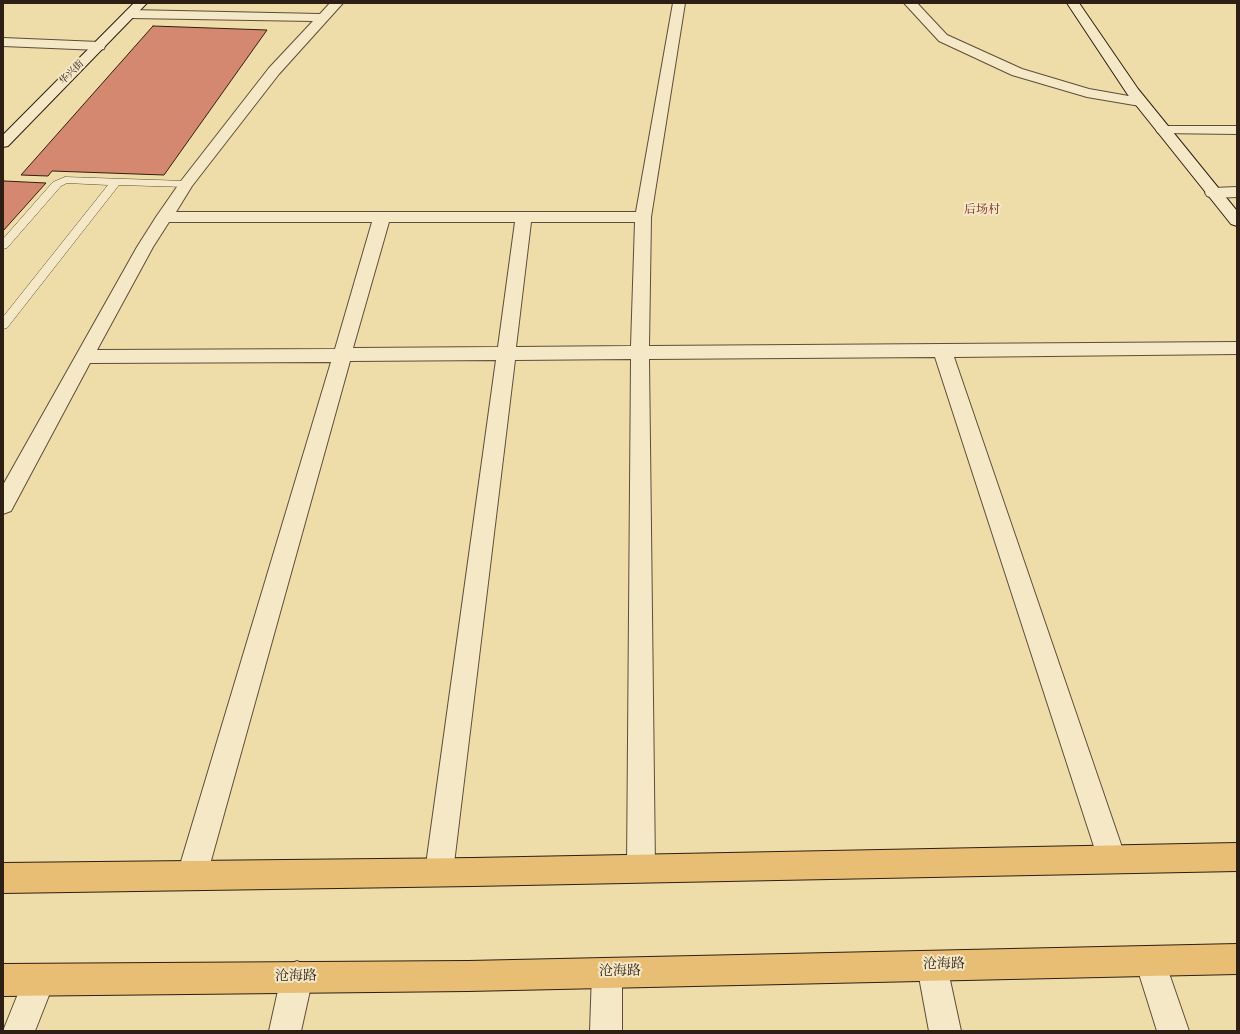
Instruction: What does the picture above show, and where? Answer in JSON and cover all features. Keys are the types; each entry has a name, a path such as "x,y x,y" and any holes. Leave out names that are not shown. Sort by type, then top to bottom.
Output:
{"main road":[{"path":"3,878 439,872 1237,857"},
{"name":"沧海路","path":"3,980 607,972 1237,959"}],"street":[{"name":"华兴街","path":"3,143 141,3"},
{"path":"3,505 145,247 164,217 186,184 274,71 336,3"},
{"path":"641,868 640,353 643,217 679,3"},
{"path":"1073,3 1140,102 1237,221"},
{"path":"913,4 942,38 1017,72 1087,93 1140,102"},
{"path":"130,14 323,18"},
{"path":"3,42 99,46"},
{"path":"1163,130 1237,130"},
{"path":"1213,193 1237,192"},
{"path":"164,217 643,217"},
{"path":"192,875 382,217"},
{"path":"439,872 524,217"},
{"path":"84,357 1237,348"},
{"path":"942,350 1112,859"},
{"path":"1150,961 1173,1031"},
{"path":"932,966 945,1031"},
{"path":"606,1031 607,972"},
{"path":"285,1031 296,977"},
{"path":"19,1031 39,980"}],"lane":[{"path":"3,246 57,184 66,180 186,184"},
{"path":"3,325 116,182"}],"building":[{"path":"153,26 267,30 164,175 52,171 48,176 21,175"},
{"path":"3,182 46,183 3,231"}],"district":[{"name":"后场村","path":"982,210"}]}
